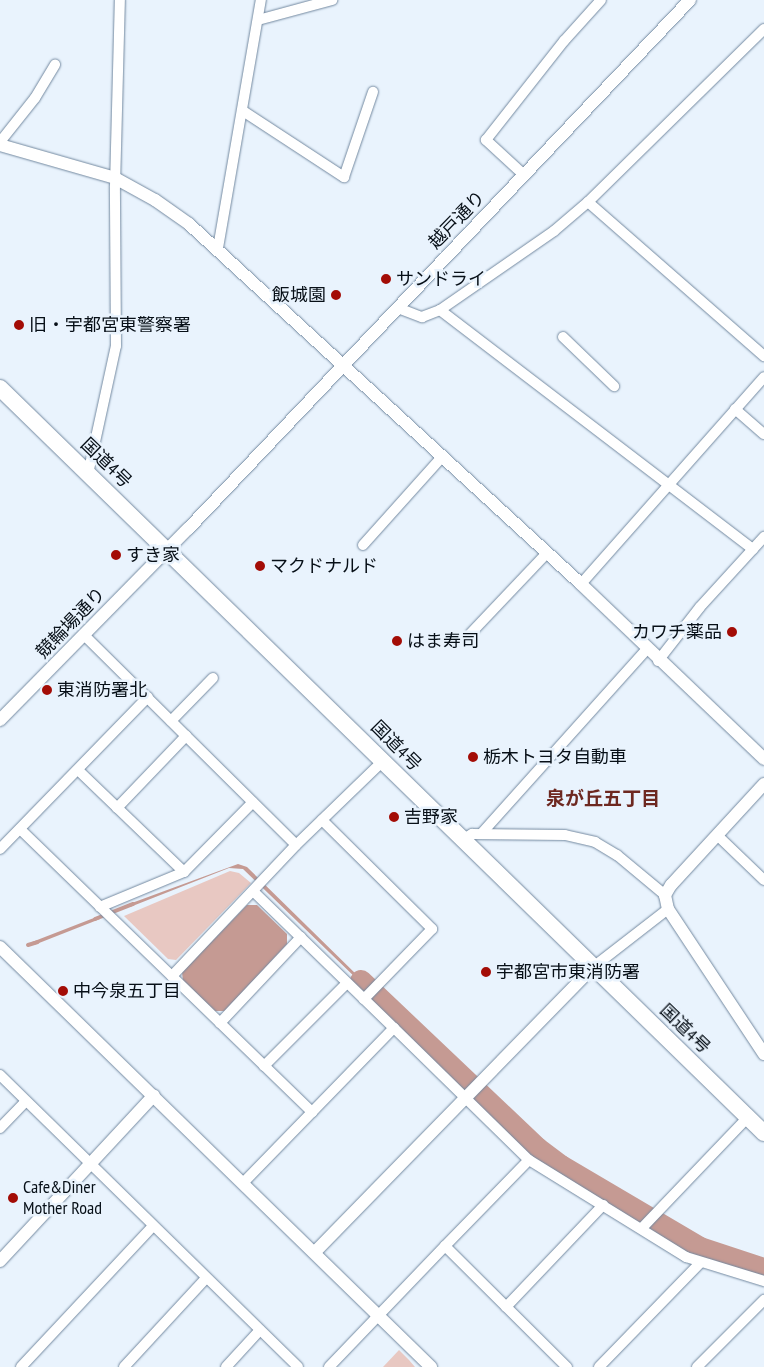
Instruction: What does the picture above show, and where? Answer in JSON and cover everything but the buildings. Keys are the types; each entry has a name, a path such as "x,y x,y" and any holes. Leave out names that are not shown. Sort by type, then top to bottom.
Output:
{"highway":[{"name":"国道4号","path":"0,388 383,761 592,968 764,1133"}],"street":[{"path":"88,474 116,346 115,178 120,0"},
{"path":"218,248 261,0"},
{"path":"258,20 332,0"},
{"path":"524,175 486,140 564,41 601,0"},
{"name":"越戸通り","path":"167,551 690,0"},
{"path":"398,308 422,317 440,310 554,231 588,202 764,29"},
{"path":"55,65 35,98 0,143 115,178 155,200 218,248 581,584 646,650 764,759"},
{"path":"243,112 344,177 373,92"},
{"path":"588,202 764,356"},
{"path":"440,310 753,549"},
{"path":"563,337 614,386"},
{"path":"581,584 764,377"},
{"path":"735,409 764,434"},
{"path":"363,545 442,457"},
{"path":"658,661 700,608 764,537"},
{"name":"競輪場通り","path":"0,720 167,551"},
{"path":"471,633 547,553"},
{"path":"84,635 296,845"},
{"path":"481,834 646,650"},
{"path":"171,721 213,678"},
{"path":"0,849 148,697"},
{"path":"117,808 186,736"},
{"path":"172,976 296,845 383,761"},
{"path":"78,770 184,872"},
{"path":"665,896 670,885 764,784"},
{"path":"101,908 184,872 253,802"},
{"path":"322,820 432,929 364,999"},
{"path":"20,830 312,1112"},
{"path":"462,840 472,834 565,835 594,842 617,855 665,896 668,908 764,1054"},
{"path":"717,835 764,880"},
{"path":"253,891 529,1160 642,1228 686,1257 734,1269 764,1281"},
{"path":"315,1252 592,968 668,908"},
{"path":"220,1023 301,938"},
{"path":"0,947 244,1182 432,1367"},
{"path":"264,1066 347,983"},
{"path":"244,1182 394,1028"},
{"path":"0,1075 298,1367"},
{"path":"0,1261 154,1095"},
{"path":"0,1128 26,1101"},
{"path":"642,1228 748,1117"},
{"path":"330,1367 377,1314 529,1160"},
{"path":"506,1307 603,1205"},
{"path":"21,1367 153,1226"},
{"path":"445,1246 567,1367"},
{"path":"599,1367 701,1262"},
{"path":"124,1367 206,1278"},
{"path":"697,1367 764,1300"},
{"path":"226,1367 260,1330"}],"shaded area":[{"path":"238,864 247,867 362,980 360,982 243,869 229,868 130,907 129,904"},
{"path":"230,871 239,873 251,883 176,960 168,959 124,916"},
{"path":"247,905 257,905 287,934 287,944 225,1011 214,1011 183,981 182,972"},
{"path":"99,916 100,919 34,945 32,942"},
{"path":"387,1004 455,1070 453,1073 385,1006"},
{"path":"491,1101 539,1148 640,1212 638,1214 537,1149 489,1104"},
{"path":"662,1225 698,1247 742,1257 764,1266 764,1270 739,1260 696,1250 660,1228"},
{"path":"399,1350 415,1367 383,1367"}],"waterway":[{"path":"95,919 133,904"},
{"path":"28,945 38,942"},
{"path":"361,981 537,1148 561,1166 700,1248 764,1269"}],"place":[{"name":"サンドライ","path":"386,279"},
{"name":"飯城園","path":"336,295"},
{"name":"旧・宇都宮東警察署","path":"19,325"},
{"name":"すき家","path":"116,555"},
{"name":"マクドナルド","path":"260,566"},
{"name":"カワチ薬品","path":"732,632"},
{"name":"はま寿司","path":"397,641"},
{"name":"東消防署北","path":"47,690"},
{"name":"栃木トヨタ自動車","path":"473,757"},
{"name":"吉野家","path":"394,817"},
{"name":"宇都宮市東消防署","path":"486,972"},
{"name":"中今泉五丁目","path":"63,991"},
{"name":"Cafe&Diner Mother Road","path":"13,1198"}],"district":[{"name":"泉が丘五丁目","path":"603,799"}]}
